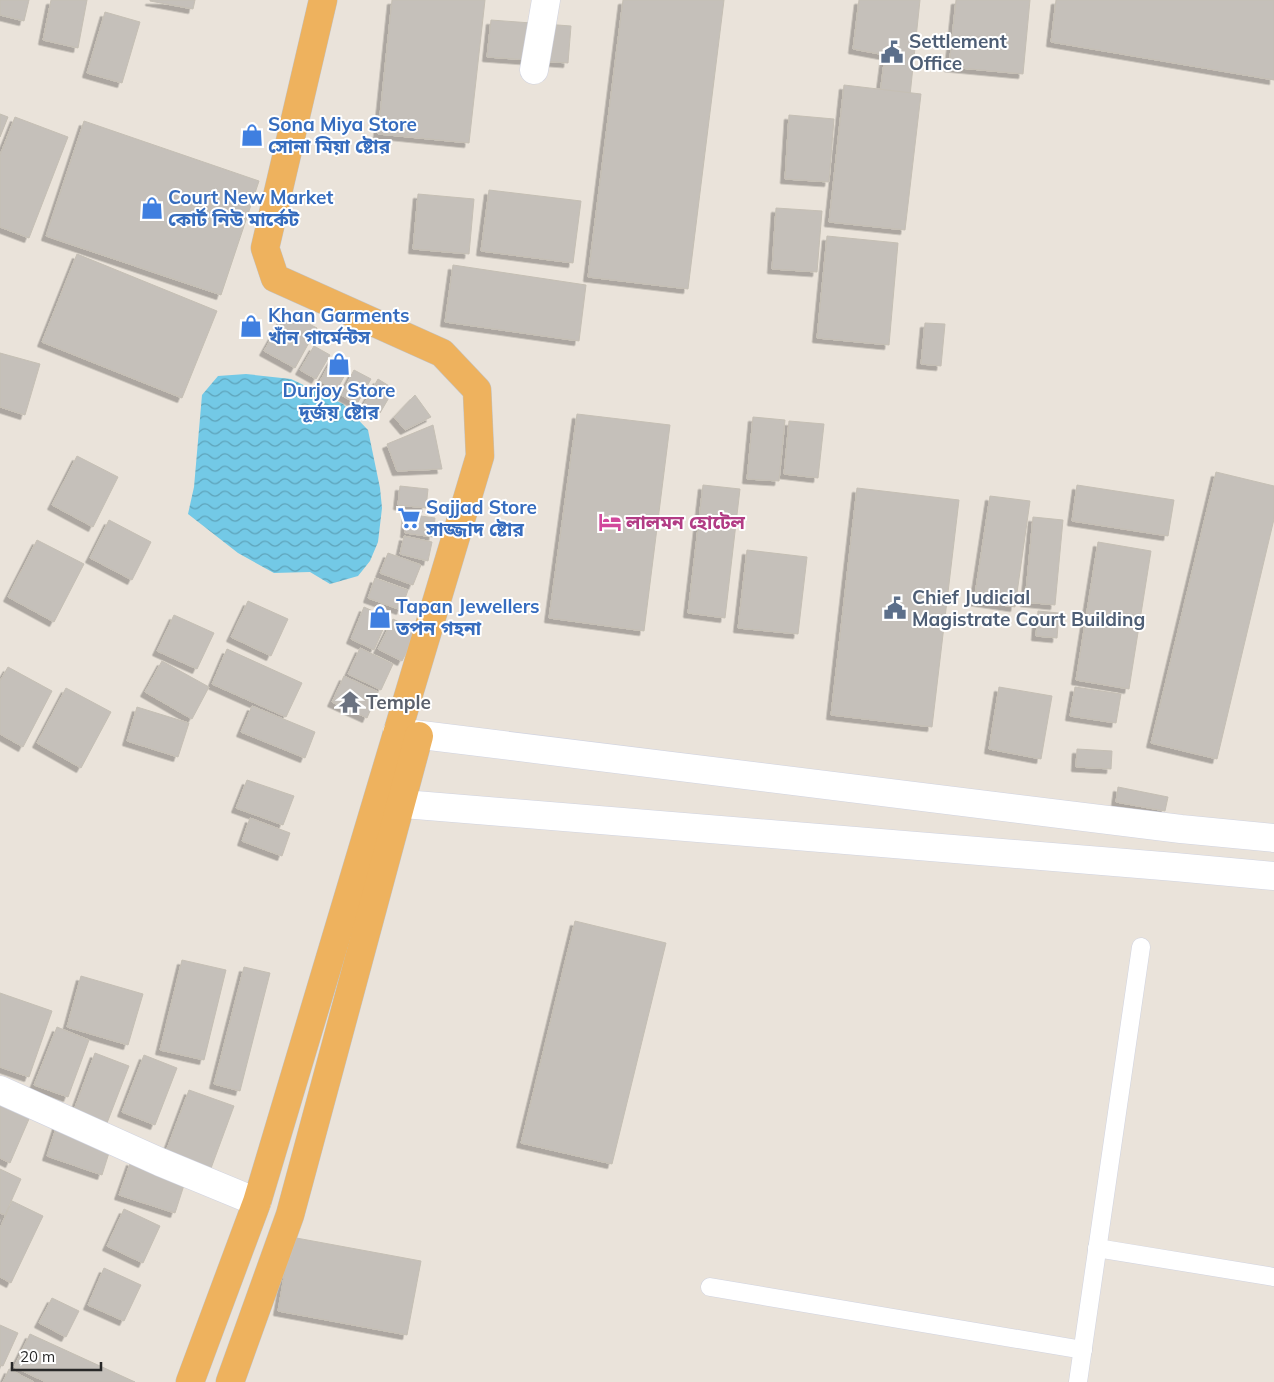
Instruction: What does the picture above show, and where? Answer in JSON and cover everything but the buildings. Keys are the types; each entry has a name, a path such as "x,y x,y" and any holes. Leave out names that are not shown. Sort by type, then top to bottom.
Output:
{"highway":[{"path":"190,1382 256,1202 388,803 408,734 480,456 477,390 442,353 275,278 265,248 322,0"},
{"path":"230,1382 290,1215 388,803"}],"street":[{"path":"534,70 546,0"},
{"path":"408,734 1171,828 1274,838"},
{"path":"388,803 1274,876"},
{"path":"0,1090 160,1162 256,1202"}],"lane":[{"path":"1078,1382 1141,947"},
{"path":"1097,1248 1274,1277"},
{"path":"710,1287 1083,1350"}],"water":[{"path":"246,374 291,379 343,404 368,430 380,488 382,508 378,542 370,561 358,576 330,584 310,572 274,573 238,553 188,514 194,487 202,395 218,376"}],"place":[{"name":"Settlement Office","path":"892,52"},
{"name":"Sona Miya Store সোনা মিয়া ষ্টোর","path":"252,135"},
{"name":"Court New Market কোর্ট নিউ মার্কেট","path":"152,208"},
{"name":"Khan Garments খাঁন গার্মেন্টস","path":"251,326"},
{"name":"Durjoy Store দূর্জয় ষ্টোর","path":"339,364"},
{"name":"Sajjad Store সাজ্জাদ ষ্টোর","path":"409,518"},
{"name":"লালমন হোটেল","path":"610,522"},
{"name":"Chief Judicial Magistrate Court Building","path":"895,608"},
{"name":"Tapan Jewellers তপন গহনা","path":"380,617"},
{"name":"Temple","path":"350,702"}]}
